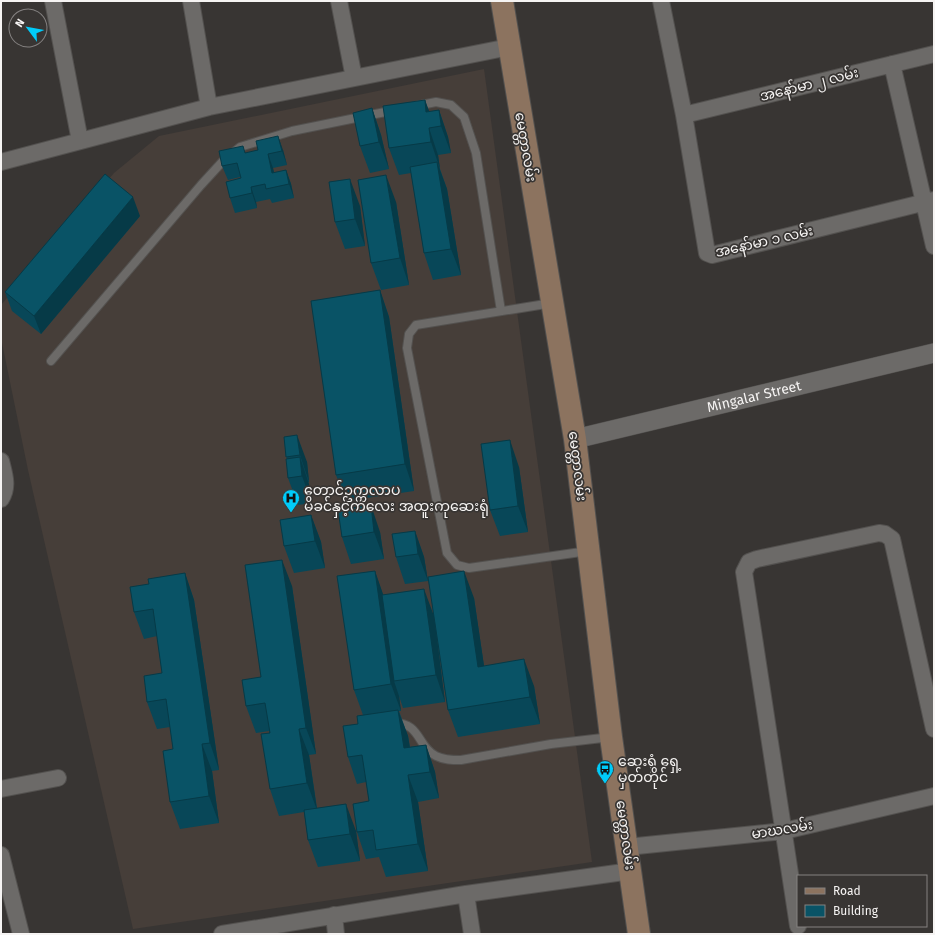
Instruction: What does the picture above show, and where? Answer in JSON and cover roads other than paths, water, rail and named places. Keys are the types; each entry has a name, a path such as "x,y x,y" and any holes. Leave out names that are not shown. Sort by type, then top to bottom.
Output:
{"main road":[{"name":"မေတ္တာလမ်း","path":"502,1 575,439 611,737 639,934"}],"street":[{"path":"53,1 80,141"},
{"path":"191,1 209,107"},
{"path":"340,1 354,78"},
{"path":"661,1 684,115"},
{"path":"1,162 209,107 509,47"},
{"name":"အနော်မာ ၂ လမ်း","path":"684,115 934,54"},
{"path":"892,64 929,201 934,246"},
{"name":"အနော်မာ ၁ လမ်း","path":"684,115 708,253 712,254 929,201"},
{"name":"Mingalar Street","path":"575,439 934,353"},
{"path":"1,460 5,476 5,493 1,499"},
{"path":"797,919 744,572 749,562 879,533 885,534 892,539 934,729"},
{"path":"1,789 58,778"},
{"name":"မာဃလမ်း","path":"627,847 784,831 934,796"},
{"path":"1,855 21,934"},
{"path":"222,934 466,894 631,871"},
{"path":"466,894 472,934"},
{"path":"334,915 336,934"}],"lane":[{"path":"51,361 206,179 223,161 240,147 292,131 436,102 450,105 464,117 476,153 500,311"},
{"path":"552,303 416,325 409,334 407,348 447,553 457,564 469,568 588,551"},
{"path":"385,724 401,723 412,727 434,756 446,760 461,760 551,744 611,737"}],"place":[{"name":"တောင်ဥက္ကလာပ မိခင်နှင့်ကလေး အထူးကုဆေးရုံ","path":"291,513"},
{"name":"ဆေးရုံ ရှေ့ မှတ်တိုင်","path":"605,784"}]}
